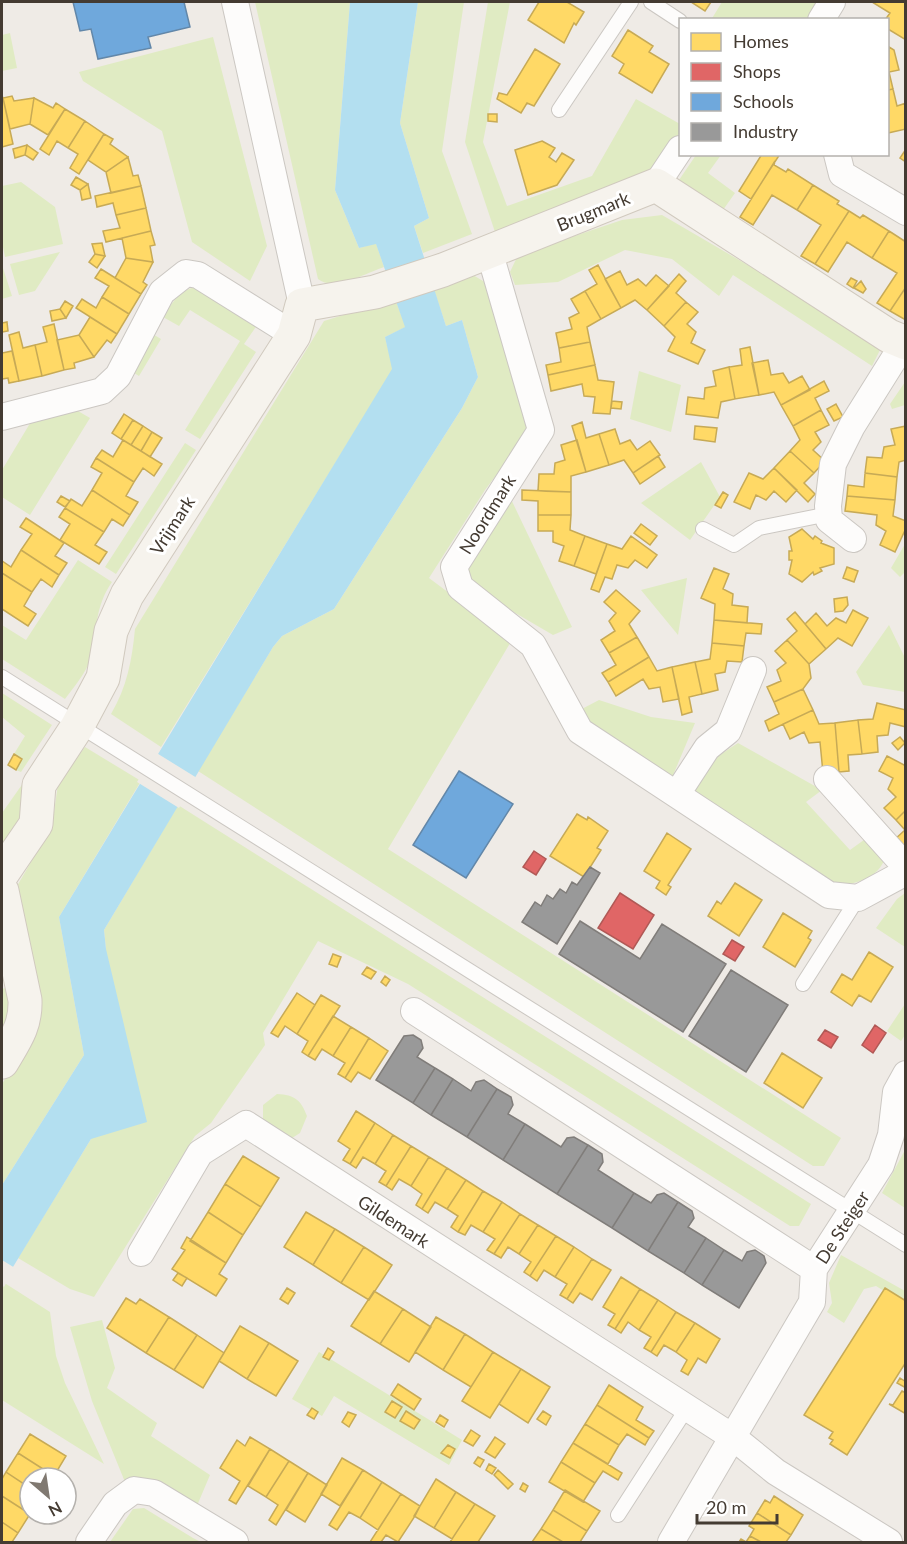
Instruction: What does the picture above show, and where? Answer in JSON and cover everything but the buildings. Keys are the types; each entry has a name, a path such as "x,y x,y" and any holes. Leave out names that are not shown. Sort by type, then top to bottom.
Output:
{"street":[{"path":"235,2 298,320"},
{"path":"822,18 832,2"},
{"path":"679,152 656,185 889,336 905,343 852,426 833,464 830,520 853,539"},
{"path":"838,156 842,174 906,212"},
{"name":"Brugmark","path":"490,254 656,185"},
{"path":"2,417 102,391 118,376 162,292 186,273 198,275 298,320 490,254"},
{"name":"Noordmark","path":"490,254 540,430 454,567 460,587 533,645 580,731 829,895 858,898"},
{"name":"Vrijmark","path":"2,874 36,824 39,785 77,727 103,678 111,631 127,595 298,320"},
{"path":"677,794 708,748 728,731 753,670"},
{"path":"827,779 906,867"},
{"path":"858,898 906,872"},
{"path":"2,891 26,1014 23,1027 2,1062"},
{"path":"414,1011 814,1269"},
{"name":"De Steiger","path":"671,1542 812,1302 814,1269 881,1166 891,1135 896,1092 906,1074"},
{"name":"Gildemark","path":"141,1253 200,1153 246,1124 734,1438"},
{"path":"734,1438 776,1472 889,1542"},
{"path":"89,1542 115,1504 134,1490 154,1493 235,1542"}],"lane":[{"path":"559,110 631,2"},
{"path":"651,2 679,20"},
{"path":"703,529 734,545 759,528 829,514"},
{"path":"2,677 77,727 202,802 906,1245"},
{"path":"803,984 858,898"},
{"path":"618,1515 687,1408"}],"green space":[{"path":"255,2 350,2 335,190 359,248 376,243 384,267 341,282 325,282 318,279"},
{"path":"418,2 464,2 442,151 472,234 423,253 414,226 429,218 400,123"},
{"path":"488,2 510,2 483,142 507,206 592,176 636,99 679,123 679,134 652,176 495,232 465,142"},
{"path":"722,2 818,2 808,18 712,18"},
{"path":"10,33 17,68 2,71 2,35"},
{"path":"213,37 267,246 250,281 192,242 162,131 83,81 79,72"},
{"path":"695,156 720,156 708,173 735,193 723,210 677,183"},
{"path":"21,182 55,207 63,244 5,257 2,242 2,186"},
{"path":"662,215 883,344 872,366 733,275 719,296 672,259 625,250 558,282 515,285 510,272 518,255 622,220"},
{"path":"60,252 35,291 19,295 10,264"},
{"path":"2,265 12,296 2,299"},
{"path":"473,275 488,284 529,431 485,490 429,578 512,640 388,849 841,1138 824,1166 813,1166 198,771 273,647 282,636 334,609 462,408 478,377 462,320 446,326 433,287"},
{"path":"196,287 258,324 244,344 256,352 200,439 185,430 240,341 190,310 179,326 163,317 180,294"},
{"path":"395,299 406,327 385,337 393,369 161,747 111,714 128,673 135,629 324,321"},
{"path":"151,333 161,339 139,376 129,370"},
{"path":"639,371 681,385 671,432 630,419"},
{"path":"905,382 905,405 892,409 890,404"},
{"path":"71,407 90,418 30,515 2,497 2,470 35,415"},
{"path":"185,443 196,450 116,574 105,567"},
{"path":"701,462 720,497 690,540 641,503"},
{"path":"509,495 572,627 553,635 469,586 463,568"},
{"path":"905,544 905,572 900,577 891,568"},
{"path":"78,560 112,582 99,610 86,669 65,699 2,659 2,625 26,640"},
{"path":"687,578 678,635 641,590"},
{"path":"889,625 905,658 905,692 863,685 856,672"},
{"path":"2,693 52,725 21,772 16,770 22,759 14,754 25,736 2,717"},
{"path":"599,700 651,717 695,723 671,780 586,727 578,711"},
{"path":"738,743 822,790 806,802 850,850 868,837 884,861 880,868 864,880 835,888 694,798 694,772"},
{"path":"85,747 141,781 59,917 84,1055 2,1185 2,1084 39,1023 10,898 52,826 58,784"},
{"path":"26,779 28,814 2,856 2,813"},
{"path":"178,805 811,1204 799,1226 790,1226 408,984 318,941 263,1033 265,1045 211,1123 195,1136 94,1297 70,1289 18,1258 91,1139 106,949 104,930"},
{"path":"905,893 905,947 876,928 897,899"},
{"path":"12,986 14,1014 2,1044 2,989"},
{"path":"905,1004 905,1035 901,1041 887,1031"},
{"path":"277,1094 296,1099 307,1116 300,1133 289,1140 263,1128 263,1105"},
{"path":"905,1150 906,1208 882,1193"},
{"path":"841,1255 905,1291 905,1304 876,1286 864,1289 844,1323 827,1312 832,1303 829,1283"},
{"path":"3,1282 50,1312 56,1356 65,1383 104,1464 2,1400"},
{"path":"102,1320 115,1368 107,1388 157,1423 151,1436 210,1475 196,1508 144,1479 125,1482 92,1401 70,1327"},
{"path":"319,1352 462,1440 449,1465 334,1396 322,1416 292,1399"},
{"path":"144,1508 201,1542 110,1542 133,1509"}],"water":[{"path":"350,2 418,2 400,123 429,218 414,226 446,326 462,320 478,377 462,408 334,609 282,636 273,647 104,930 106,949 147,1122 91,1139 2,1285 2,1185 84,1055 59,917 392,369 385,337 405,327 376,244 359,248 335,190"}],"pier":[{"path":"155,752 197,778 179,808 137,782"},
{"path":"2,1260 15,1268 4,1287 2,1285"}]}
